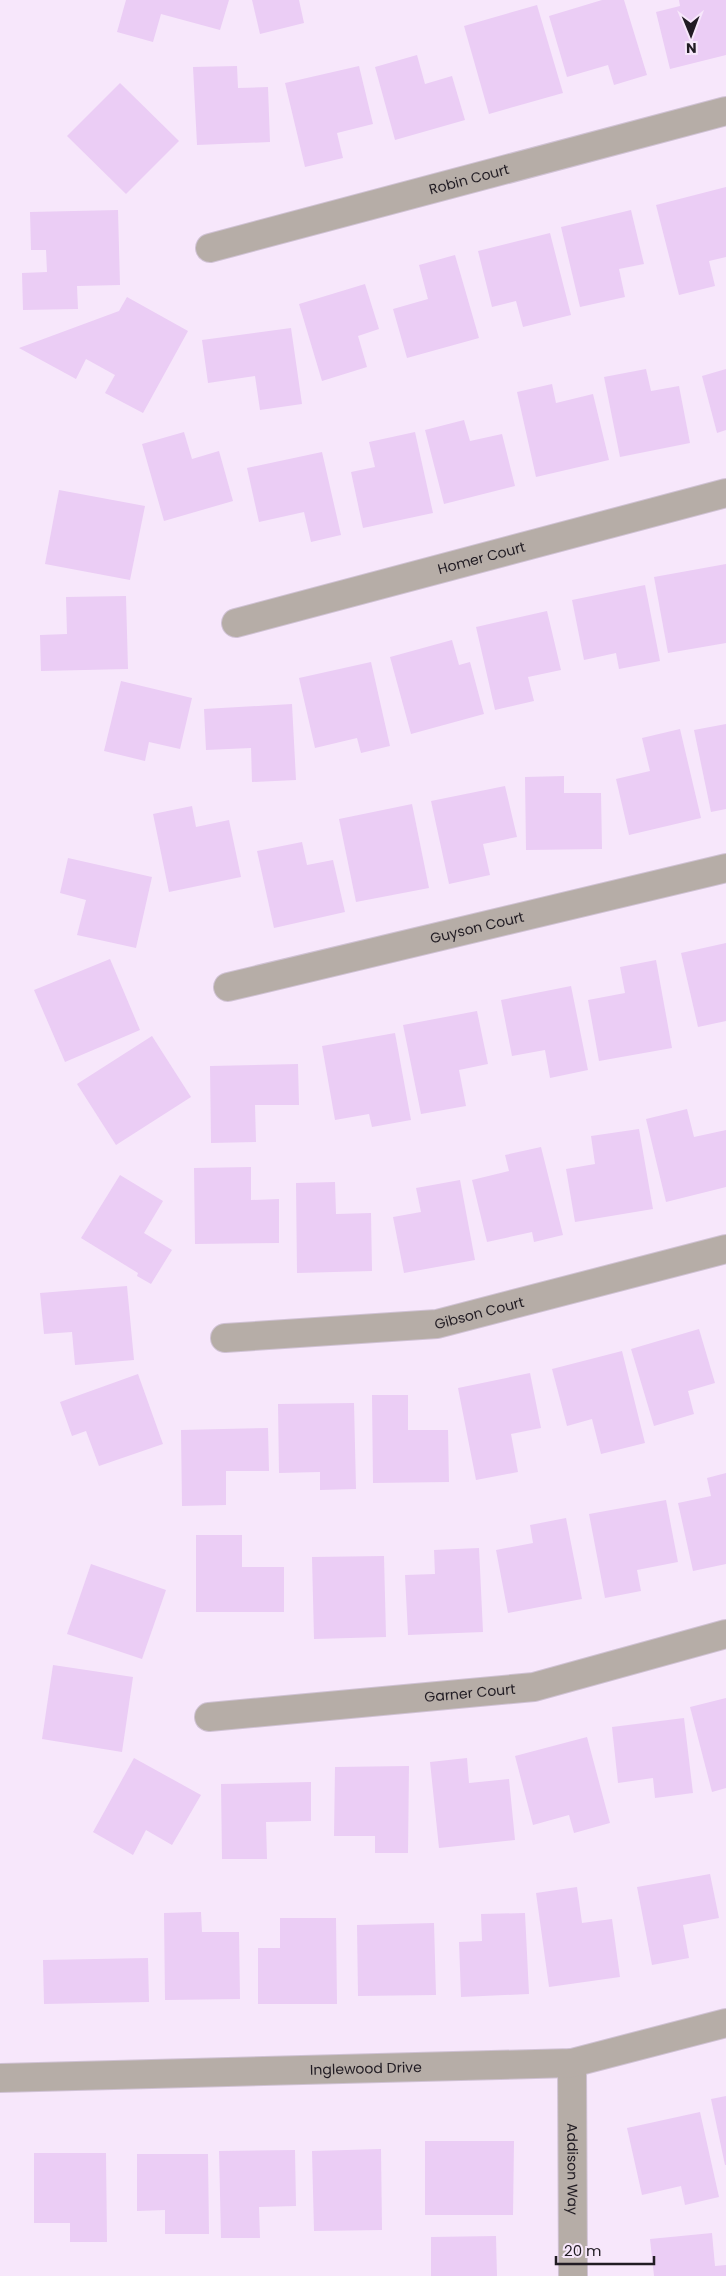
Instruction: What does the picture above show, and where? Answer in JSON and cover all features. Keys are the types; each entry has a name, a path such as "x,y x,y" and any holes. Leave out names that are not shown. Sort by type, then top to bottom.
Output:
{"street":[{"name":"Robin Court","path":"210,248 726,111"},
{"name":"Homer Court","path":"236,623 726,493"},
{"name":"Guyson Court","path":"228,987 726,868"},
{"name":"Gibson Court","path":"225,1338 436,1324 726,1248"},
{"name":"Garner Court","path":"209,1717 534,1687 726,1634"},
{"name":"Inglewood Drive","path":"0,2078 572,2063 726,2023"},
{"name":"Addison Way","path":"572,2063 573,2276"}],"building":[{"path":"126,0 229,0 220,30 161,14 153,42 117,32"},
{"path":"252,0 299,0 304,23 260,34"},
{"path":"602,0 624,0 647,75 614,85 608,65 567,77 549,16"},
{"path":"679,0 726,0 726,55 670,69 656,12 680,6"},
{"path":"537,5 563,93 489,114 464,26"},
{"path":"417,55 425,84 452,76 465,120 395,140 375,67"},
{"path":"237,66 238,88 268,87 270,142 197,145 193,67"},
{"path":"359,66 373,124 337,133 343,158 305,167 285,83"},
{"path":"120,83 179,141 126,194 67,136"},
{"path":"726,187 726,257 709,261 715,286 679,295 656,205"},
{"path":"118,210 120,285 77,286 78,309 23,310 22,273 47,272 46,250 31,250 30,212"},
{"path":"631,210 644,264 619,269 625,297 580,307 561,227"},
{"path":"550,233 571,315 523,327 516,301 492,307 478,251"},
{"path":"455,255 479,338 407,358 393,309 428,299 419,265"},
{"path":"365,284 379,329 358,336 367,367 322,381 299,304"},
{"path":"127,297 188,331 143,413 105,393 115,375 86,359 76,379 19,348 119,311"},
{"path":"291,328 302,404 260,410 255,376 208,383 202,340"},
{"path":"646,369 651,391 679,386 690,443 620,457 604,377"},
{"path":"726,369 726,430 717,433 702,376"},
{"path":"552,384 556,403 593,394 609,460 536,477 517,392"},
{"path":"464,420 470,441 502,434 515,486 444,504 425,430"},
{"path":"184,432 192,459 219,451 233,501 164,521 142,444"},
{"path":"415,432 433,513 363,528 351,472 375,467 369,442"},
{"path":"322,452 341,535 311,542 304,512 259,522 247,468"},
{"path":"59,490 145,506 130,580 45,564"},
{"path":"726,564 726,643 668,653 654,577"},
{"path":"645,585 660,661 619,669 616,653 584,660 572,600"},
{"path":"126,596 128,669 41,671 40,635 67,634 66,597"},
{"path":"547,611 561,670 528,677 534,701 495,710 476,627"},
{"path":"452,640 459,665 470,662 484,714 411,734 390,657"},
{"path":"371,662 390,746 361,753 357,738 315,748 299,678"},
{"path":"121,681 192,698 180,749 149,742 145,761 104,751"},
{"path":"292,704 296,780 252,782 251,748 206,750 204,709"},
{"path":"726,724 726,809 711,812 694,730"},
{"path":"680,729 701,818 629,835 616,779 650,771 642,738"},
{"path":"564,776 564,793 601,793 602,849 526,850 525,777"},
{"path":"505,786 517,837 483,844 490,875 449,884 431,801"},
{"path":"412,804 429,888 356,902 339,819"},
{"path":"192,806 196,827 229,820 241,877 169,892 153,814"},
{"path":"302,842 307,865 333,860 345,912 274,928 257,851"},
{"path":"68,858 152,877 136,948 77,935 86,900 60,893"},
{"path":"726,943 726,1021 698,1027 681,953"},
{"path":"110,959 140,1030 65,1062 34,990"},
{"path":"656,960 672,1048 599,1061 588,1000 625,993 620,967"},
{"path":"571,986 588,1070 550,1078 545,1050 512,1056 501,1000"},
{"path":"477,1011 488,1064 459,1070 466,1106 421,1114 403,1025"},
{"path":"395,1033 411,1120 372,1127 369,1114 335,1120 322,1046"},
{"path":"152,1036 191,1097 116,1145 77,1084"},
{"path":"298,1064 299,1105 255,1105 256,1142 211,1143 210,1066"},
{"path":"687,1109 694,1137 726,1130 726,1187 666,1202 646,1119"},
{"path":"639,1129 653,1209 575,1222 566,1169 595,1164 591,1136"},
{"path":"541,1147 563,1235 534,1242 532,1232 487,1242 472,1180 509,1171 505,1155"},
{"path":"251,1167 251,1200 279,1199 279,1243 195,1244 194,1168"},
{"path":"120,1175 163,1201 144,1233 172,1250 151,1284 137,1276 138,1273 81,1238"},
{"path":"460,1180 475,1260 404,1273 393,1217 421,1212 416,1188"},
{"path":"335,1182 336,1214 371,1213 372,1271 297,1273 296,1183"},
{"path":"127,1286 134,1360 75,1365 72,1332 44,1334 40,1293"},
{"path":"699,1329 715,1383 688,1391 694,1414 654,1426 631,1349"},
{"path":"622,1351 645,1443 601,1454 592,1419 567,1426 552,1369"},
{"path":"530,1373 541,1428 511,1434 518,1472 476,1480 458,1388"},
{"path":"138,1374 163,1444 99,1466 86,1431 72,1436 60,1402"},
{"path":"372,1395 408,1395 408,1430 448,1430 449,1482 373,1483"},
{"path":"354,1403 356,1489 320,1490 320,1472 279,1473 278,1404"},
{"path":"268,1428 269,1471 226,1471 226,1505 182,1506 181,1430"},
{"path":"726,1473 726,1564 693,1571 678,1503 711,1496 707,1478"},
{"path":"666,1500 678,1562 637,1570 641,1591 605,1598 589,1514"},
{"path":"566,1518 582,1599 508,1613 496,1550 533,1543 530,1525"},
{"path":"196,1535 242,1535 242,1567 284,1567 284,1612 196,1612"},
{"path":"479,1548 483,1632 408,1635 405,1575 435,1574 434,1550"},
{"path":"384,1556 386,1637 314,1639 312,1557"},
{"path":"91,1564 166,1590 142,1659 67,1634"},
{"path":"53,1665 133,1677 122,1752 42,1739"},
{"path":"726,1698 726,1788 712,1792 690,1707"},
{"path":"684,1718 693,1793 655,1798 653,1778 618,1783 612,1727"},
{"path":"587,1737 610,1823 574,1833 569,1815 533,1825 515,1756"},
{"path":"134,1758 201,1795 172,1845 146,1830 133,1855 93,1832"},
{"path":"467,1758 469,1783 509,1779 515,1840 439,1848 430,1762"},
{"path":"409,1766 408,1853 375,1853 375,1836 334,1836 335,1767"},
{"path":"311,1782 311,1821 266,1822 267,1859 222,1859 221,1784"},
{"path":"710,1874 719,1918 683,1925 689,1958 652,1965 637,1887"},
{"path":"577,1887 582,1923 612,1919 620,1977 549,1987 536,1893"},
{"path":"201,1912 202,1932 239,1932 240,1999 165,2000 164,1913"},
{"path":"525,1913 529,1994 461,1997 459,1942 482,1941 481,1914"},
{"path":"280,1918 336,1918 337,2004 258,2004 258,1948 280,1948"},
{"path":"434,1923 436,1995 358,1996 357,1925"},
{"path":"148,1958 149,2002 44,2004 43,1960"},
{"path":"726,2096 726,2165 725,2165 711,2099"},
{"path":"700,2112 719,2197 685,2205 681,2186 642,2195 627,2128"},
{"path":"425,2141 514,2141 513,2215 425,2215"},
{"path":"381,2149 382,2230 314,2231 312,2151"},
{"path":"295,2150 296,2206 259,2207 260,2238 221,2238 219,2151"},
{"path":"34,2153 106,2153 107,2242 70,2242 70,2223 34,2223"},
{"path":"137,2154 208,2154 209,2234 165,2234 165,2210 137,2211"},
{"path":"712,2233 715,2266 726,2265 726,2276 654,2276 650,2239"},
{"path":"496,2236 497,2276 431,2276 431,2237"}]}
